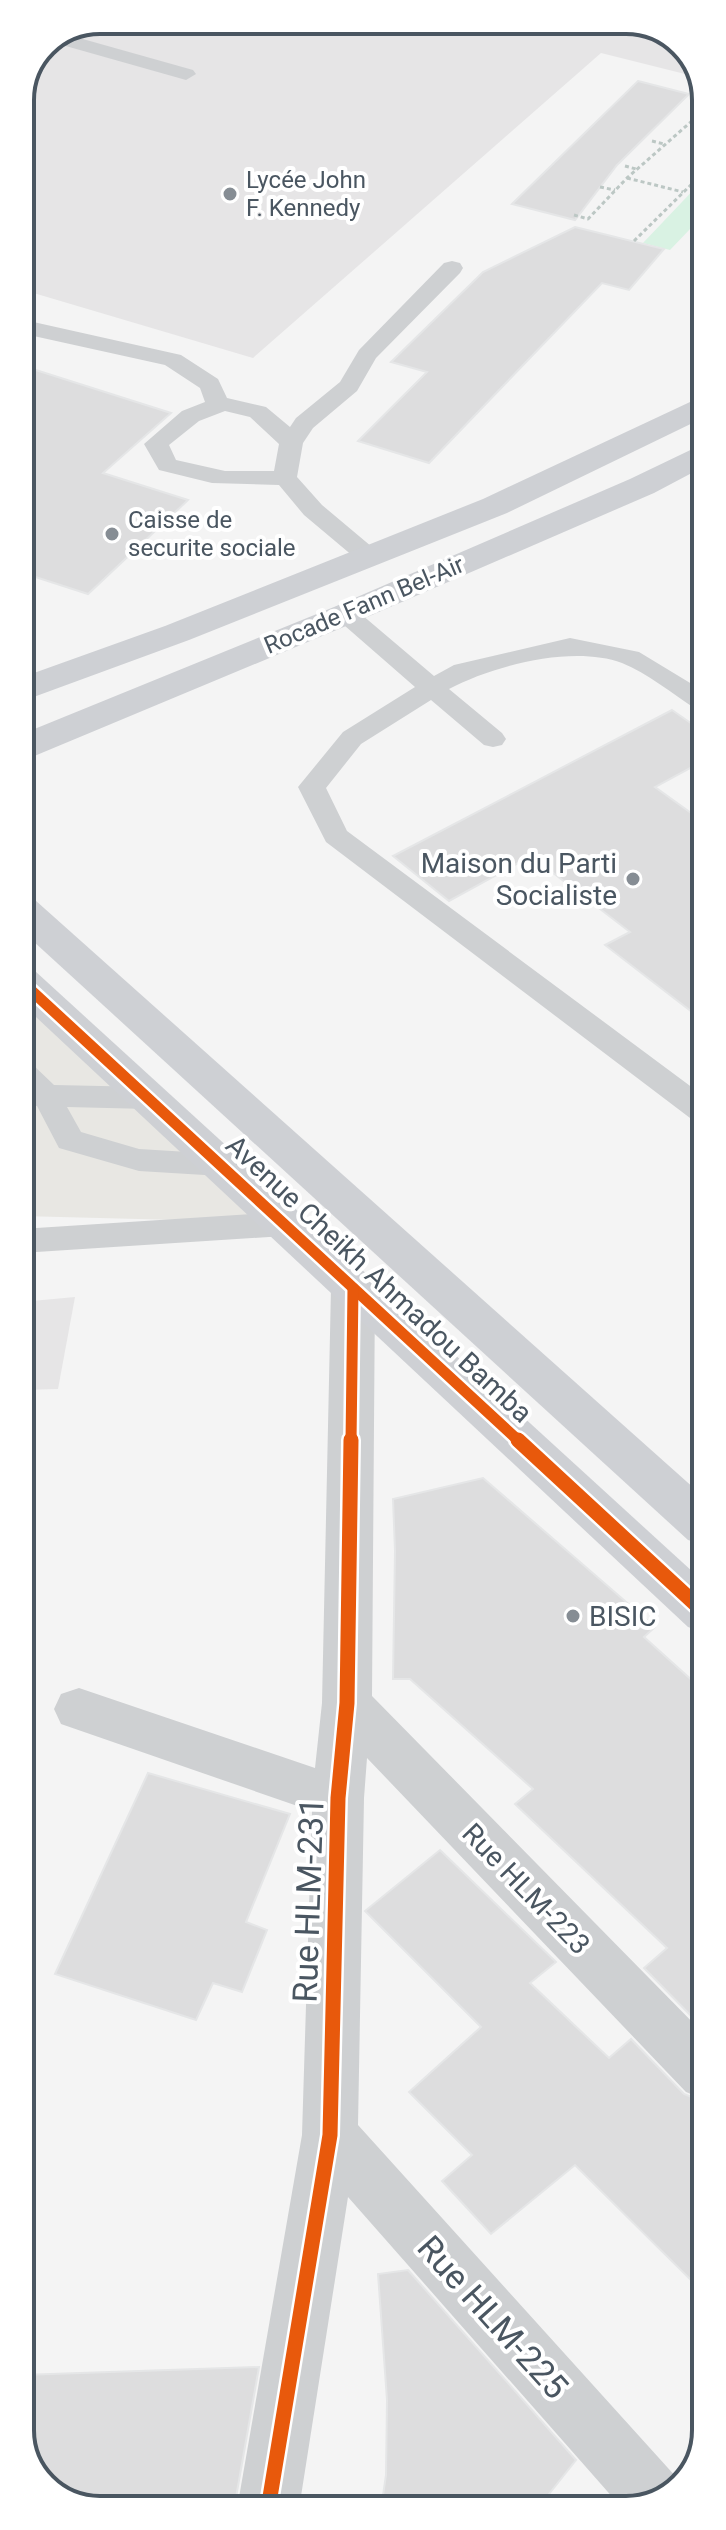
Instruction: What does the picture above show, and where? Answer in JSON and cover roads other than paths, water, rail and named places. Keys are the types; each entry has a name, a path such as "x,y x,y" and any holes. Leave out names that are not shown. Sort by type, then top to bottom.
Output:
{"street":[{"name":"Rocade Fann Bel-Air","path":"34,686 177,633 495,506 692,411"},
{"name":"Rocade Fann Bel-Air","path":"34,744 346,614 642,486 692,460"},
{"name":"Avenue Cheikh Ahmadou Bamba","path":"34,921 692,1514"},
{"name":"Avenue Cheikh Ahmadou Bamba","path":"34,993 692,1601"},
{"name":"Rue HLM-231","path":"270,2496 330,2135 338,1798 347,1703 353,1288"},
{"name":"Rue HLM-223","path":"347,1703 692,2060"},
{"path":"79,1709 338,1798"},
{"name":"Rue HLM-225","path":"330,2135 648,2492"}],"lane":[{"path":"70,42 186,74"},
{"path":"285,478 291,443 304,423 349,386 367,355 452,268"},
{"path":"34,329 173,360 210,384 218,404"},
{"path":"285,478 228,481 196,475 167,465 156,444 179,421 218,404 238,404 256,409 276,422 291,443"},
{"path":"285,478 313,510 369,557"},
{"path":"346,614 493,739"},
{"path":"692,695 630,657 570,646 463,671 352,738 312,787 336,836 692,1103"},
{"path":"34,1095 148,1098"},
{"path":"34,1095 70,1140 139,1160 221,1165"},
{"path":"34,1240 284,1224"}],"place":[{"name":"Lycée John F. Kennedy","path":"230,194"},
{"name":"Caisse de securite sociale","path":"112,534"},
{"name":"Maison du Parti Socialiste","path":"633,879"},
{"name":"BISIC","path":"573,1616"}]}
